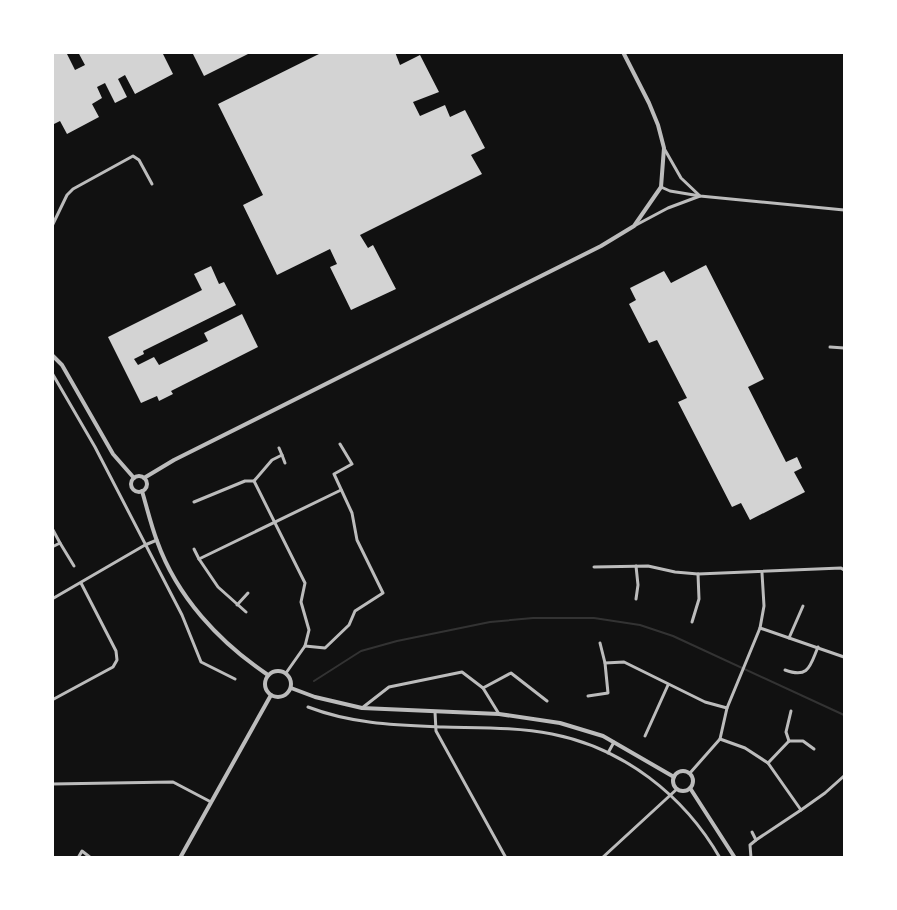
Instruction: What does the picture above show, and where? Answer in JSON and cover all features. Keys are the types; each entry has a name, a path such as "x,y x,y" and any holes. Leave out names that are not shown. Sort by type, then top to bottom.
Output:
{"street":[{"path":"623,52 649,103 664,148 681,178 700,196"},
{"path":"634,226 661,187 664,148"},
{"path":"52,226 67,195 73,189 133,156 142,165 152,184"},
{"path":"661,187 670,191 700,196 844,210"},
{"path":"144,478 147,485 142,491 137,492 132,489 131,482 134,478 139,476 144,478 174,460 601,246 668,208 700,196"},
{"path":"830,347 844,348"},
{"path":"52,355 62,365 112,454 134,478"},
{"path":"52,373 95,447 182,615 201,662 235,679"},
{"path":"305,646 326,648 349,625 355,611 383,593 357,540 352,513 334,474 352,464 340,444"},
{"path":"279,448 285,463"},
{"path":"254,481 272,459 282,455"},
{"path":"194,502 245,481 254,481"},
{"path":"254,481 305,583 301,602 309,630 305,646 286,673"},
{"path":"199,559 341,490"},
{"path":"142,491 166,562 197,614 224,641 268,675"},
{"path":"53,530 74,566"},
{"path":"52,599 157,540"},
{"path":"52,547 60,543"},
{"path":"194,549 218,587 246,612"},
{"path":"594,567 648,566 698,574 843,569 844,564"},
{"path":"636,566 638,585 636,600"},
{"path":"690,774 720,739 736,681 746,664 760,628 764,606 762,573"},
{"path":"692,622 699,599 698,574"},
{"path":"52,700 113,667 117,660 116,651 81,583"},
{"path":"237,605 248,593"},
{"path":"789,638 803,606"},
{"path":"760,628 844,657"},
{"path":"588,696 608,693 600,643"},
{"path":"785,670 800,674 805,672 818,647"},
{"path":"605,663 624,662 705,702 727,708"},
{"path":"276,670 286,673 291,681 291,688 281,697 271,695 265,688 265,679 268,675 276,670"},
{"path":"362,708 389,687 462,672 483,688 499,714"},
{"path":"483,688 511,673 547,701"},
{"path":"645,736 668,685"},
{"path":"291,688 315,698 362,708 499,714 560,723 603,736 674,777"},
{"path":"180,858 271,695"},
{"path":"308,707 329,715 363,722 503,729 550,734 583,743 608,753 642,772 672,795 700,827 720,858"},
{"path":"789,741 786,732 791,711"},
{"path":"435,712 435,727 507,858"},
{"path":"720,739 745,748 768,763 801,810"},
{"path":"768,763 789,741 803,741 814,749"},
{"path":"608,753 614,742"},
{"path":"682,771 690,774 693,780 690,788 684,791 677,789 674,777 682,771"},
{"path":"751,858 750,845 825,793 844,776"},
{"path":"52,784 173,782 211,802"},
{"path":"690,788 735,858"},
{"path":"602,858 677,789"},
{"path":"752,832 756,840"},
{"path":"78,858 82,851 91,858"}],"building":[{"path":"52,52 66,52 75,70 85,65 78,52 162,52 173,74 135,94 125,75 118,79 127,97 115,103 105,83 97,87 102,98 92,104 99,117 67,134 60,121 52,125"},
{"path":"192,52 252,52 204,76"},
{"path":"323,52 395,52 400,65 420,55 439,92 413,102 420,116 445,105 450,117 465,110 485,148 471,155 482,174 360,235 368,248 373,245 396,289 351,310 330,267 337,264 330,249 277,275 243,205 263,195 218,104"},
{"path":"706,265 764,379 748,387 786,462 797,457 802,468 794,472 805,492 750,520 741,503 732,507 678,402 687,398 657,340 649,343 629,304 636,300 630,288 664,271 671,283"},
{"path":"211,266 219,284 224,282 236,305 143,351 144,354 134,359 138,365 154,357 159,365 208,341 204,333 242,314 258,347 171,391 173,394 159,401 157,396 141,403 108,337 202,290 194,274"}],"waterway":[{"path":"314,681 361,651 397,641 490,622 533,618 594,618 640,625 673,636 844,715"}]}
